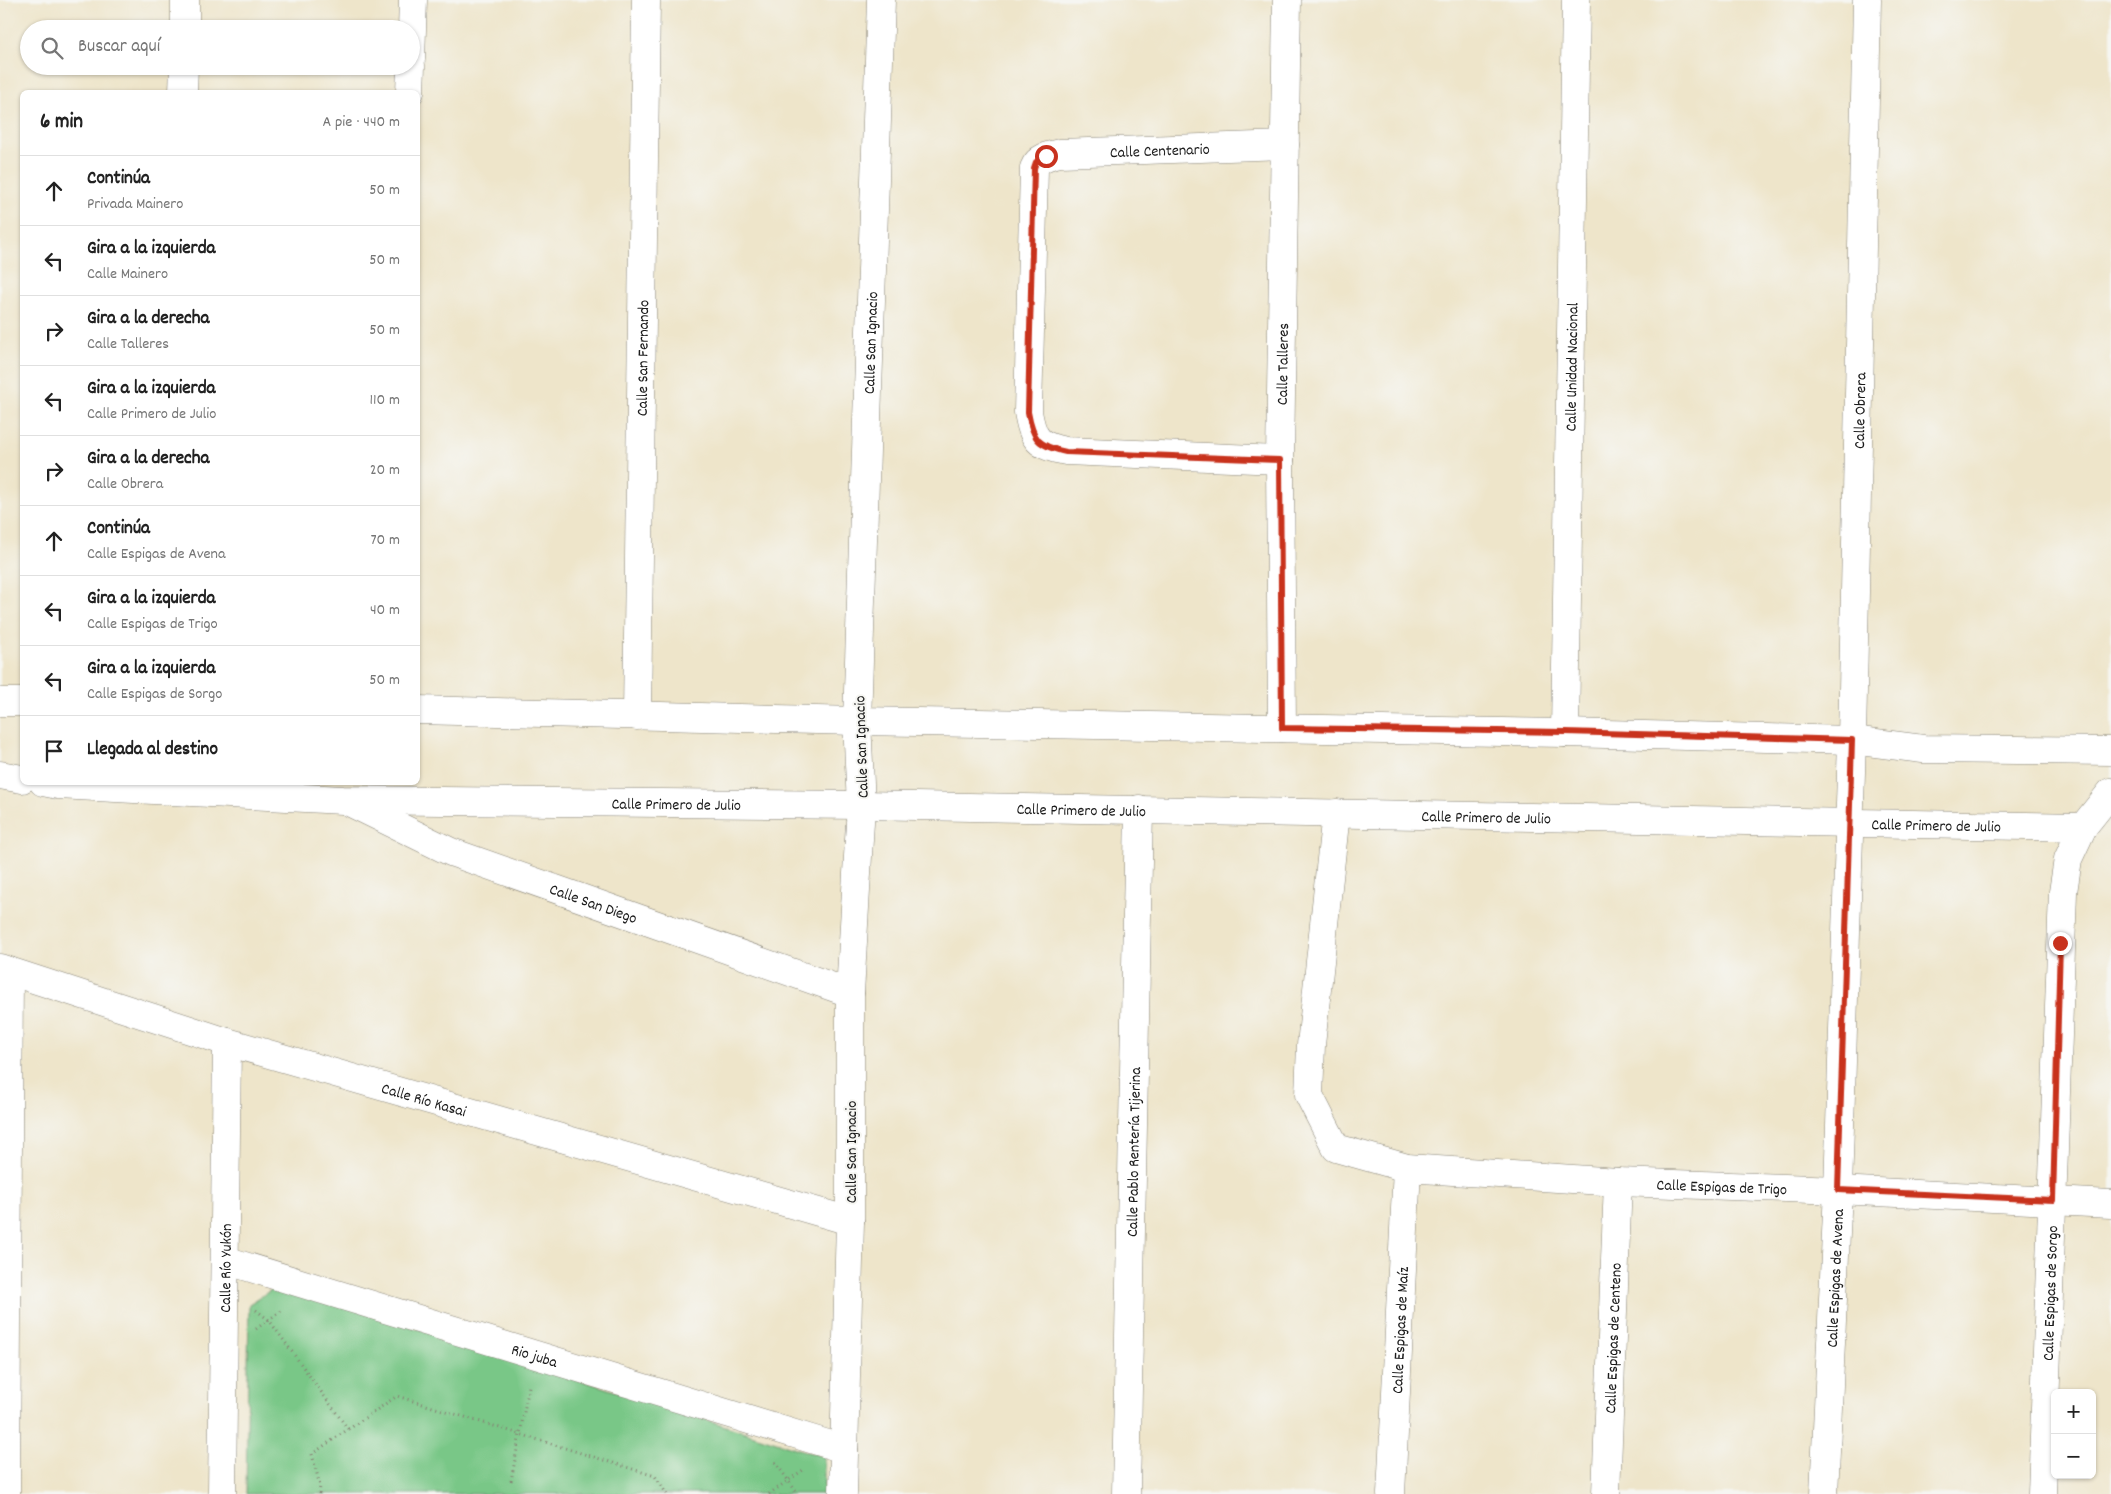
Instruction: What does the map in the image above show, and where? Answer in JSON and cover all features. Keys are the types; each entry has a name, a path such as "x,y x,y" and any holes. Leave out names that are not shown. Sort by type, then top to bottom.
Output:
{"street":[{"path":"185,20 186,0"},
{"path":"412,20 413,0"},
{"name":"Calle San Fernando","path":"637,716 646,0"},
{"name":"Calle San Ignacio","path":"843,1494 850,1221 850,993 861,805 857,721 881,0"},
{"name":"Calle Talleres","path":"1282,728 1280,460 1287,0"},
{"name":"Calle Unidad Nacional","path":"1565,732 1576,0"},
{"name":"Calle Obrera","path":"1850,821 1867,0"},
{"path":"183,90 184,75"},
{"path":"410,90 411,75"},
{"name":"Calle Centenario","path":"1280,460 1066,452 1048,448 1038,442 1031,430 1028,412 1034,168 1036,162 1046,156 1060,153 1285,145"},
{"path":"0,702 20,702"},
{"path":"420,710 857,721 1565,732 1852,740 1923,749 2111,751"},
{"path":"0,775 20,779"},
{"name":"Calle Primero de Julio","path":"58,785 343,800 1139,809 1850,821 2083,827"},
{"path":"2083,827 2109,795"},
{"name":"Calle San Diego","path":"343,800 451,852 850,993"},
{"name":"Calle Pablo Rentería Tijerina","path":"1126,1494 1139,809"},
{"name":"Calle Espigas de Trigo","path":"1336,813 1311,1046 1309,1095 1336,1148 1407,1168 1618,1182 1838,1190 2111,1204"},
{"name":"Calle Espigas de Avena","path":"1824,1494 1838,1190 1850,821"},
{"name":"Calle Espigas de Sorgo","path":"2042,1494 2063,892 2068,859 2083,827"},
{"path":"5,969 6,1494"},
{"name":"Calle Río Kasai","path":"5,969 227,1042 850,1221"},
{"name":"Calle Río Yukón","path":"222,1494 227,1042"},
{"name":"Calle Espigas de Maíz","path":"1391,1494 1407,1168"},
{"name":"Calle Espigas de Centeno","path":"1606,1494 1618,1182"},
{"name":"Rio juba","path":"225,1260 844,1449"}],"path":[{"path":"249,1304 269,1320 348,1429"},
{"path":"254,1330 289,1306"},
{"path":"511,1481 529,1382"},
{"path":"319,1494 320,1486 312,1454 397,1396 655,1476 667,1494"},
{"path":"771,1457 798,1494"},
{"path":"769,1494 788,1479 810,1466"}],"green space":[{"path":"279,1285 824,1457 824,1494 246,1494 249,1304"}],"route":[{"path":"1046,156 1036,162 1034,168 1028,412 1031,430 1038,442 1048,448 1066,452 1280,460 1282,728 1565,732 1852,740 1838,1190 2053,1200 2060,943"}]}
